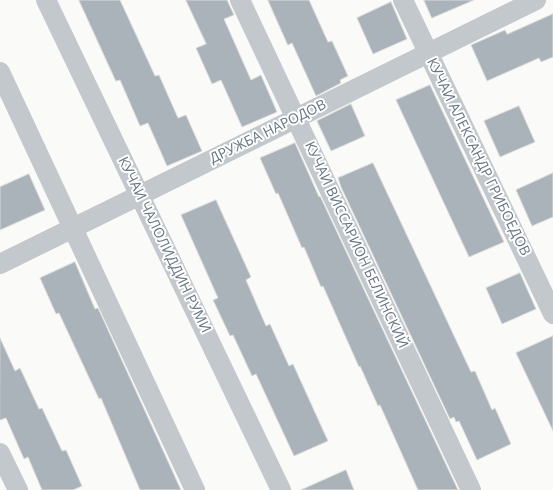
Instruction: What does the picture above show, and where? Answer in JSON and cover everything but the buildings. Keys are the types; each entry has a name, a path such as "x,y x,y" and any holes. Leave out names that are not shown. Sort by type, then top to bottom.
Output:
{"street":[{"name":"КУЧАИ ЧАЛОЛИДДИН РУМИ","path":"46,0 281,490"},
{"name":"КУЧАИ ВИССАРИОН БЕЛИНСКИЙ","path":"240,0 472,490"},
{"name":"КУЧАИ АЛЕКСАНДР ГРИБОЕДОВ","path":"403,0 553,314"},
{"name":"ДРУЖБА НАРОДОВ","path":"0,264 536,0"},
{"path":"0,72 195,490"},
{"path":"0,453 18,490"}]}
